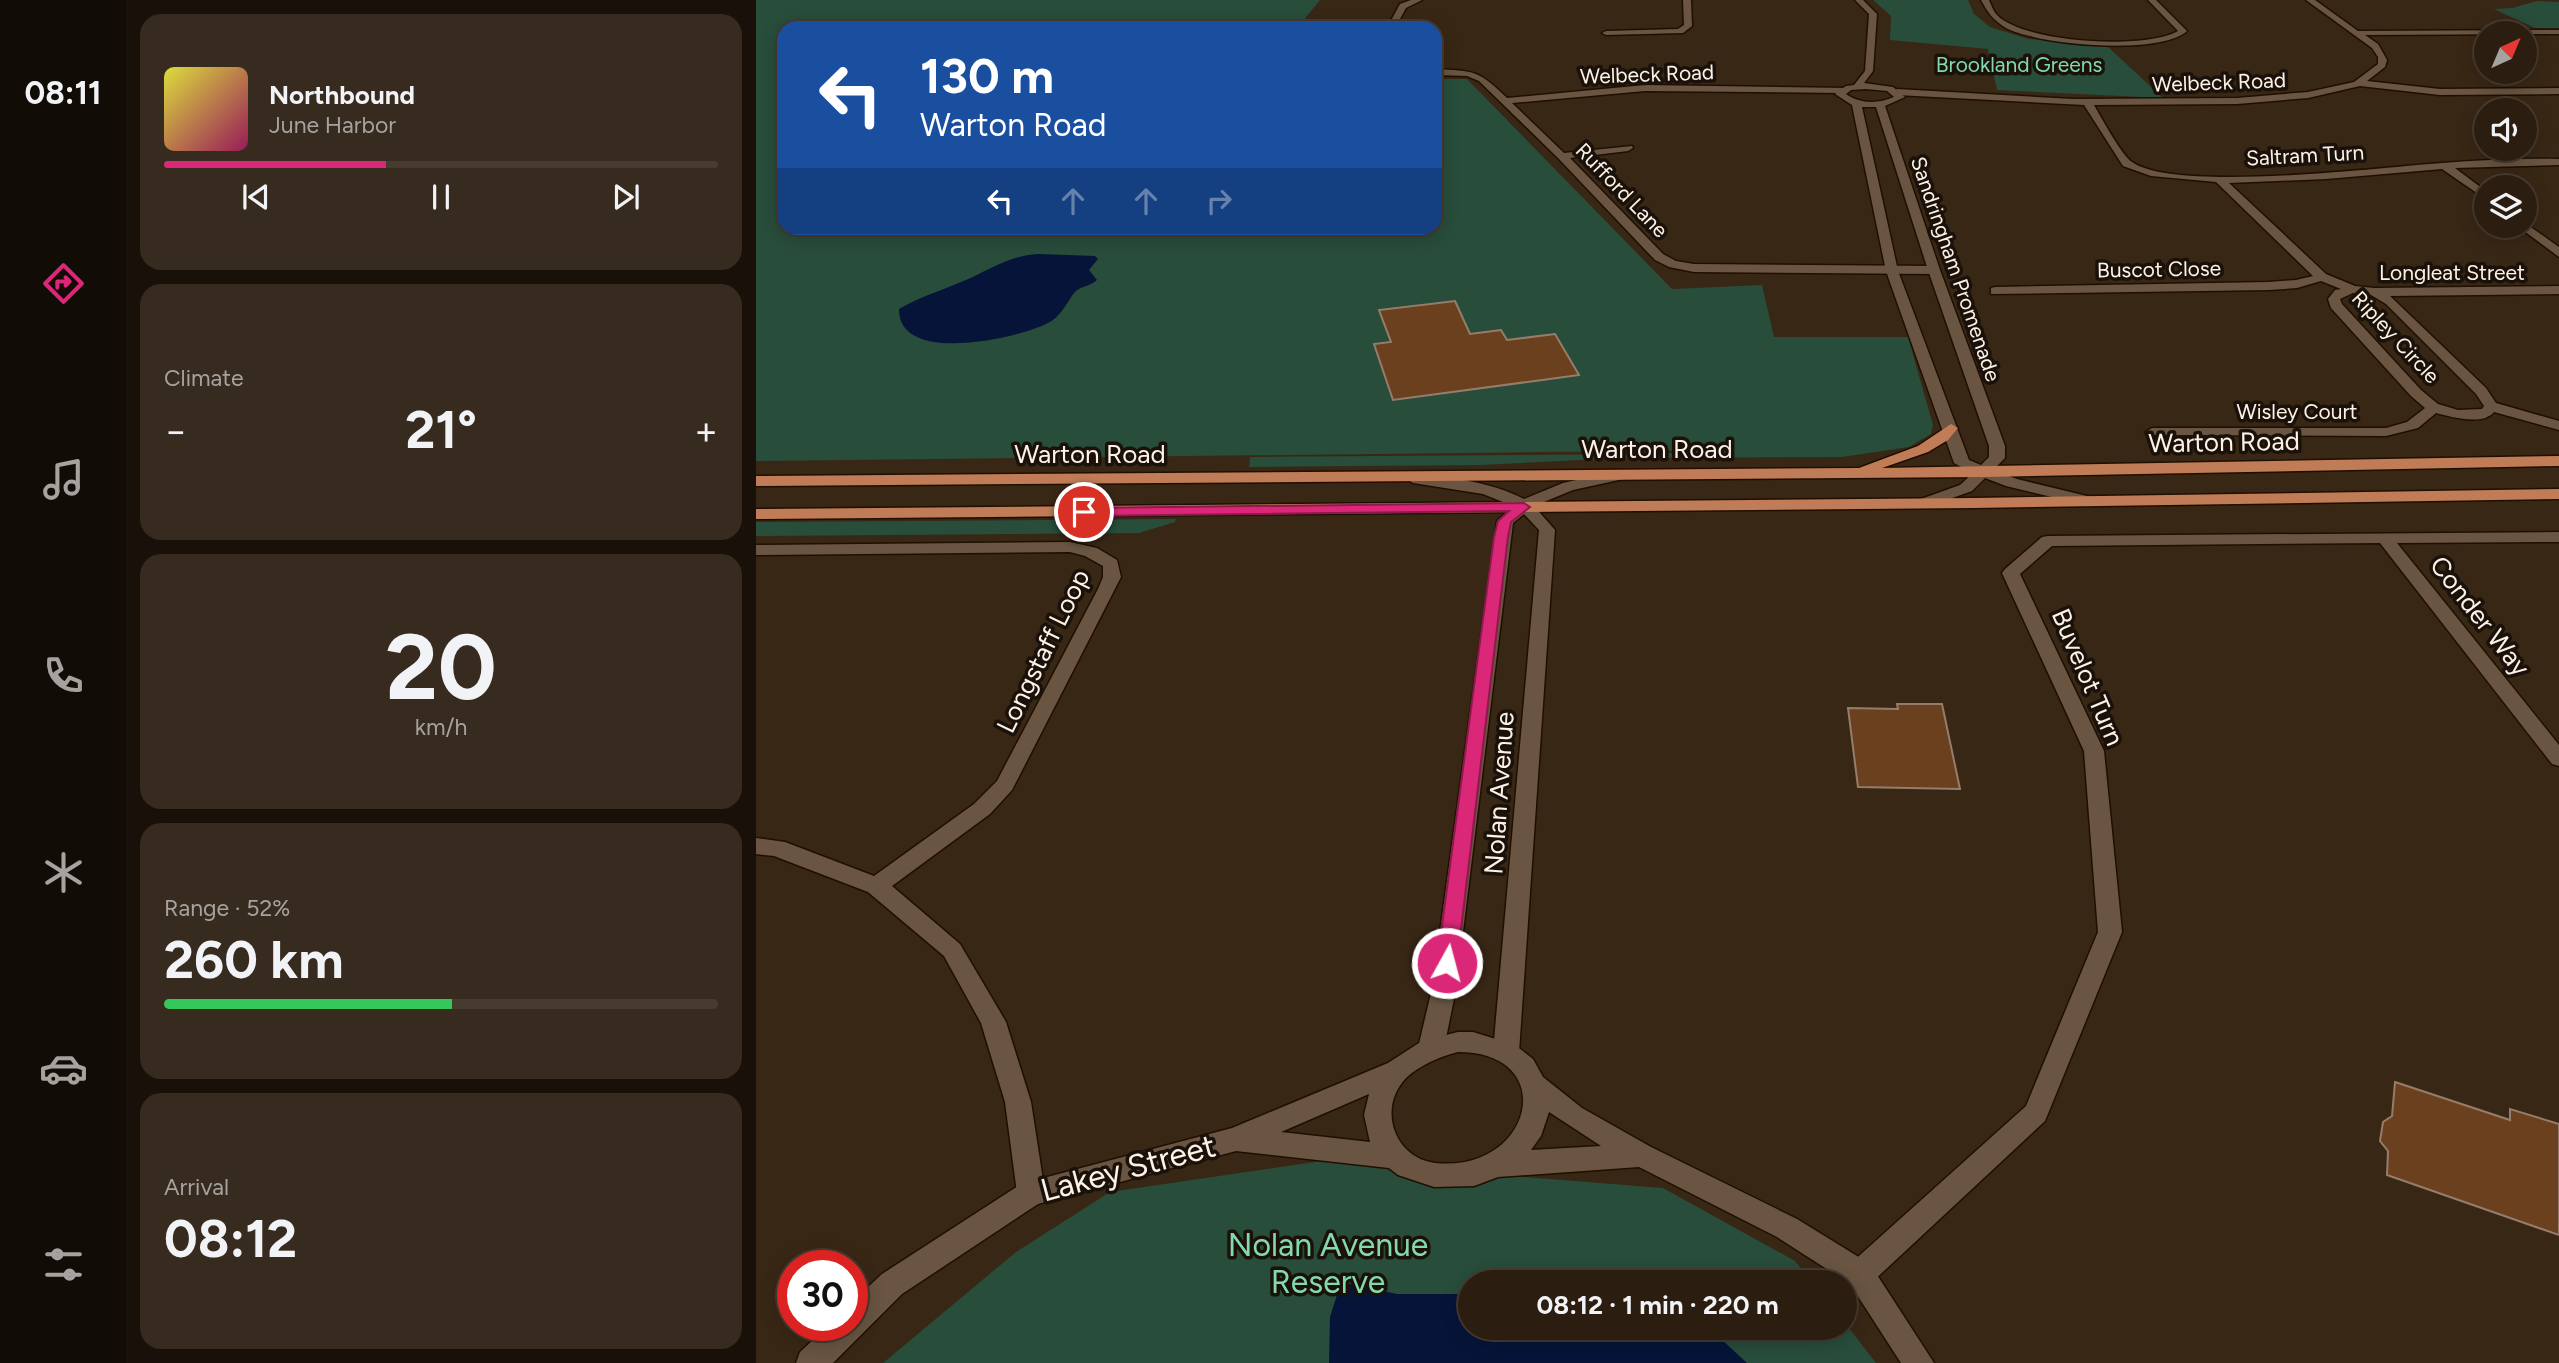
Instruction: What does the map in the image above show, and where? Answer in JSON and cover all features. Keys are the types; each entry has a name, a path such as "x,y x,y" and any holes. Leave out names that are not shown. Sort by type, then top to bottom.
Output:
{"main road":[{"path":"1859,472 1941,441 1951,428"},
{"name":"Warton Road","path":"756,481 1985,472 2559,461"},
{"path":"756,514 2559,494"}],"street":[{"path":"1395,21 1404,6 1418,0"},
{"path":"1606,33 1681,31 1688,26 1688,0"},
{"path":"1858,86 1869,71 1873,14 1859,0"},
{"path":"1985,0 1986,6 1998,20 2018,32 2057,39 2095,42 2144,40 2170,38 2183,31 2152,0"},
{"name":"Welbeck Road","path":"1897,95 2088,103 2247,101 2310,95 2358,83 2378,73 2383,64 2382,56 2375,46 2310,0"},
{"path":"2357,33 2559,32"},
{"path":"1869,71 1881,87"},
{"name":"Rufford Lane","path":"1442,72 1469,74 1482,79 1562,156 1659,257 1673,264 1694,268 1934,270"},
{"path":"2358,83 2440,92 2559,91"},
{"path":"1842,93 1858,86 1881,87 1897,95"},
{"name":"Welbeck Road","path":"1506,101 1645,88 1842,93"},
{"path":"1842,93 1856,102 1880,103 1897,95"},
{"name":"Sandringham Promenade","path":"1856,102 1892,271 1962,463 1985,472 1997,458 1997,446 1934,270 1880,103"},
{"name":"Saltram Turn","path":"2088,103 2127,164 2135,169 2168,177 2219,179 2308,176 2445,166 2559,162"},
{"path":"1562,156 1628,148"},
{"path":"2445,166 2474,187"},
{"name":"Longleat Street","path":"2219,179 2322,277 2353,289 2374,292 2559,290"},
{"path":"2537,236 2559,253"},
{"name":"Buscot Close","path":"1995,291 2269,286 2297,284 2322,277"},
{"name":"Ripley Circle","path":"2353,289 2339,293 2334,299 2336,305 2416,393 2433,407 2473,415 2486,413 2491,406 2481,391 2391,301 2374,292"},
{"path":"2491,406 2559,426"},
{"name":"Wisley Court","path":"2152,432 2386,432 2413,426 2425,418 2433,407"},
{"path":"1927,502 1966,488 1985,472 2012,483 2085,500"},
{"name":"Nolan Avenue","path":"1431,1048 1444,989 1505,521 1524,507 1569,486 1625,474"},
{"name":"Nolan Avenue","path":"1398,476 1491,490 1524,507 1543,522 1547,530 1506,1052"},
{"name":"Buvelot Turn","path":"1860,1274 2036,1113 2110,932 2094,751 2011,573 2049,541 2559,537"},
{"name":"Conder Way","path":"2385,539 2559,759"},
{"name":"Longstaff Loop","path":"756,550 1070,547 1091,552 1111,564 1112,577 1107,589 1005,785 982,809 876,886"},
{"path":"756,846 776,848 876,886 952,950 993,1022 1018,1102 1031,1193"},
{"name":"Lakey Street","path":"868,1307 892,1284 1031,1193 1236,1139 1396,1071 1431,1048 1458,1042 1473,1042 1506,1052"},
{"path":"1506,1052 1524,1067 1534,1085 1573,1116 1641,1155 1787,1228 1860,1274 1919,1363"},
{"name":"Lakey Street","path":"1396,1071 1383,1092 1377,1115 1381,1137 1395,1157 1408,1166 1434,1175 1474,1174 1493,1166 1516,1149 1527,1136 1537,1107 1534,1085"},
{"name":"Lakey Street","path":"1236,1139 1395,1157"},
{"name":"Lakey Street","path":"1493,1166 1641,1155"},
{"name":"Lakey Street","path":"811,1363 834,1341"}],"green space":[{"path":"756,0 1320,0 1303,21 777,21 777,235 1442,235 1442,79 1467,79 1672,289 1762,285 1774,337 1908,337 1933,425 1931,434 1909,447 1842,457 1622,458 1480,465 1249,467 1250,457 1656,454 1719,450 756,461"},
{"name":"Brookland Greens","path":"1873,0 1968,0 1974,14 1990,27 2028,39 2106,45 2163,98 1997,90 1988,49 1890,40 1891,16"},
{"path":"2537,1 2559,2 2559,28 2538,28 2538,21 2520,21 2494,9 2512,8"},
{"path":"1176,519 1175,522 1139,533 756,536 756,522"},
{"name":"Nolan Avenue Reserve","path":"1322,1161 1663,1188 1795,1261 1802,1270 1458,1270 1458,1340 1857,1338 1876,1363 883,1363 1016,1252 1110,1192"}],"water":[{"path":"1039,254 1095,256 1098,259 1089,270 1097,280 1076,291 1059,314 1046,324 1010,336 960,343 937,342 917,337 904,326 899,309 907,304 1010,260"},
{"path":"1341,1282 1397,1294 1458,1294 1458,1340 1722,1340 1747,1363 1329,1363 1330,1317"}],"building":[{"path":"1455,301 1470,334 1501,330 1507,340 1555,334 1579,375 1393,400 1374,344 1391,342 1379,310"},
{"path":"1897,704 1942,704 1960,789 1858,787 1848,708 1898,709"},
{"path":"2395,1082 2510,1120 2510,1109 2559,1124 2559,1235 2387,1175 2388,1151 2380,1141 2383,1122 2392,1116"}],"route":[{"path":"1084,512 1524,507 1505,521 1501,537 1447,963"}]}
